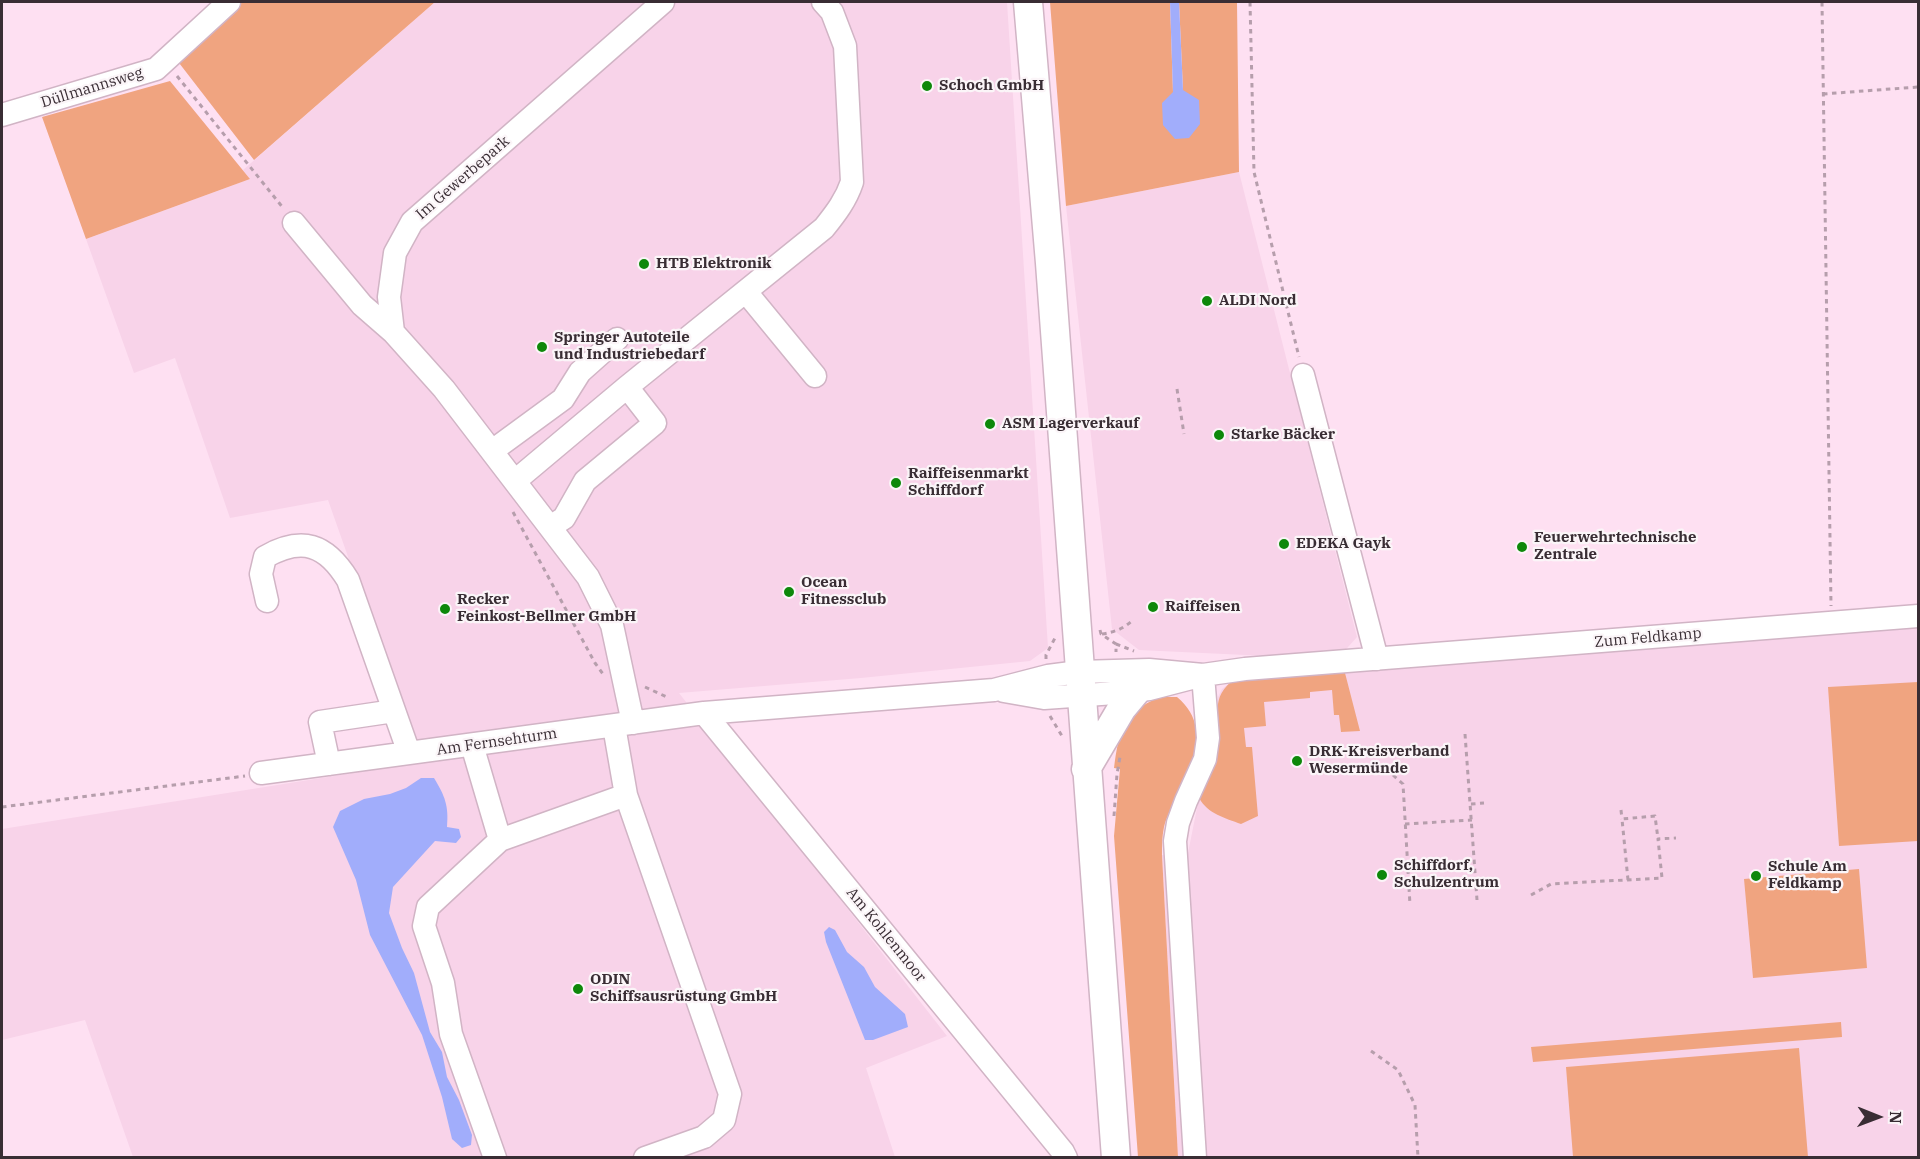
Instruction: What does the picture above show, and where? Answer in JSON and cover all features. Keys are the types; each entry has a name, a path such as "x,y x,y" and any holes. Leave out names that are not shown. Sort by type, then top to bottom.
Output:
{"main road":[{"path":"1028,2 1116,1158"},
{"path":"1086,769 1122,708 1137,690"}],"street":[{"name":"Düllmannsweg","path":"2,115 156,69 229,2"},
{"name":"Im Gewerbepark","path":"393,332 389,297 394,253 412,222 663,2"},
{"path":"515,480 824,228 847,197 852,182 845,46 832,12 823,2"},
{"path":"294,223 362,305 393,332 444,389 588,577 612,625 623,724 626,795 730,1094 724,1120 704,1137 645,1158"},
{"path":"746,291 815,376"},
{"path":"492,451 563,399 580,372 617,339"},
{"path":"1303,375 1377,659"},
{"path":"550,527 564,518 585,481 655,423 627,387"},
{"path":"267,601 261,574 265,557 279,549 306,544 324,553 340,567 348,580 409,753"},
{"name":"Zum Feldkamp","path":"1080,683 1137,690 1203,675 1245,669 1918,616"},
{"name":"Zum Feldkamp","path":"1080,683 1149,670 1203,675"},
{"path":"1195,1158 1175,841 1178,823 1186,801 1205,759 1208,738 1203,675"},
{"name":"Am Fernsehturm","path":"261,773 704,713 994,690 1044,698 1080,683"},
{"path":"329,764 320,722 394,711"},
{"name":"Am Kohlenmoor","path":"704,713 1066,1158"},
{"path":"472,745 500,840"},
{"path":"495,1158 451,1034 443,983 424,926 428,907 500,840 626,795"}],"path":[{"path":"1250,2 1254,172 1303,375"},
{"path":"1822,2 1831,623"},
{"path":"164,61 294,223"},
{"path":"1823,94 1918,87"},
{"path":"1177,389 1184,434"},
{"path":"1101,634 1112,633 1124,628 1133,620"},
{"path":"1465,734 1477,900"},
{"path":"2,807 261,773"},
{"path":"1393,775 1403,784 1410,905"},
{"path":"1470,804 1484,803"},
{"path":"1621,810 1628,880"},
{"path":"1531,895 1551,884 1662,878 1655,816 1622,819"},
{"path":"1405,824 1472,820"},
{"path":"1658,839 1676,838"},
{"path":"1371,1051 1398,1070 1415,1105 1418,1158"}],"shaded area":[{"path":"240,2 435,2 254,160 176,59"},
{"path":"435,2 1007,2 1048,648 1030,661 679,693 947,1036 866,1068 895,1157 133,1157 85,1020 2,1040 2,829 415,763 412,738 328,500 230,518 175,358 134,373 86,239 250,179 243,170"},
{"path":"1050,2 1170,2 1173,92 1183,90 1179,2 1237,2 1239,172 1066,206"},
{"path":"170,81 250,179 86,239 42,117"},
{"path":"1239,172 1357,637 1340,656 1267,656 1139,650 1112,629 1066,206"},
{"name":"Schule Am Feldkamp","path":"1918,625 1918,1157 1178,1157 1162,855 1188,853 1199,798 1218,746 1218,697 1222,689 1232,681"},
{"path":"1338,670 1345,673 1360,731 1341,732 1339,715 1334,715 1332,690 1310,692 1310,698 1264,702 1266,726 1244,728 1246,747 1252,747 1258,816 1241,824 1217,815 1207,808 1199,798 1217,748 1218,704 1224,689 1232,681"},
{"path":"1918,682 1918,841 1839,846 1828,687"},
{"path":"1159,697 1177,697 1190,712 1196,727 1196,744 1192,761 1164,827 1162,841 1178,1157 1138,1157 1114,836 1120,769 1114,768 1121,733 1130,717 1147,703"},
{"path":"1859,869 1867,968 1753,978 1744,879"},
{"path":"1841,1022 1842,1037 1533,1062 1531,1047"},
{"path":"1799,1048 1808,1157 1573,1157 1566,1067"}],"water":[{"path":"1170,2 1179,2 1183,90 1199,100 1200,124 1189,138 1175,139 1163,125 1162,103 1173,92"},
{"path":"421,778 434,778 445,801 447,827 459,829 461,837 456,843 435,841 393,887 389,913 414,973 430,1032 442,1052 447,1077 459,1100 472,1135 471,1145 462,1148 452,1139 442,1097 422,1035 370,935 356,880 333,827 340,811 364,799 406,788"},
{"path":"829,927 835,930 847,952 864,967 875,987 905,1014 908,1027 873,1040 865,1040 826,942 824,932"}],"place":[{"name":"Schoch GmbH","path":"927,86"},
{"name":"HTB Elektronik","path":"644,264"},
{"name":"ALDI Nord","path":"1207,301"},
{"name":"Springer Autoteile und Industriebedarf","path":"542,347"},
{"name":"ASM Lagerverkauf","path":"990,424"},
{"name":"Starke Bäcker","path":"1219,435"},
{"name":"Raiffeisenmarkt Schiffdorf","path":"896,483"},
{"name":"EDEKA Gayk","path":"1284,544"},
{"name":"Feuerwehrtechnische Zentrale","path":"1522,547"},
{"name":"Ocean Fitnessclub","path":"789,592"},
{"name":"Raiffeisen","path":"1153,607"},
{"name":"Recker Feinkost-Bellmer GmbH","path":"445,609"},
{"name":"DRK-Kreisverband Wesermünde","path":"1297,761"},
{"name":"Schiffdorf, Schulzentrum","path":"1382,875"},
{"name":"Schule Am Feldkamp","path":"1756,876"},
{"name":"ODIN Schiffsausrüstung GmbH","path":"578,989"}]}
